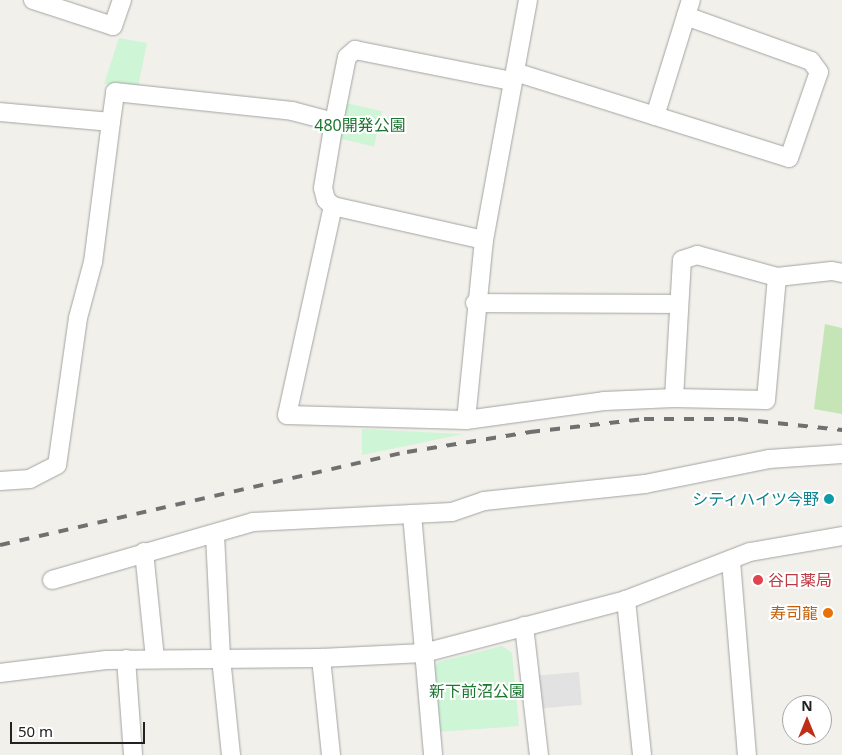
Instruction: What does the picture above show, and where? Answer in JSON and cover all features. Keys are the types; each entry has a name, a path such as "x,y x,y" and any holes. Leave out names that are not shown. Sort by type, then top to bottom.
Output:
{"street":[{"path":"33,0 113,26 122,0"},
{"path":"466,420 475,303 484,240 528,0"},
{"path":"484,240 333,206 326,200 323,188 334,122 347,57 355,50 513,77 655,116 789,158 818,72 810,62 688,8 655,116"},
{"path":"0,481 30,479 57,465 78,318 93,262 115,92 292,111 334,122"},
{"path":"0,112 111,122"},
{"path":"333,206 287,415 466,420 604,401 674,398 766,400 777,277"},
{"path":"674,398 677,304 682,260 689,255 777,277 832,271 842,273"},
{"path":"475,303 677,304"},
{"path":"52,580 144,552 215,535 253,522 452,512 484,501 645,484 769,459 842,454"},
{"path":"412,514 433,755"},
{"path":"215,535 221,658 231,755"},
{"path":"0,673 126,659 321,658 424,653 626,600 731,561 750,552 842,536"},
{"path":"144,552 155,658"},
{"path":"731,561 747,755"},
{"path":"626,600 642,755"},
{"path":"524,626 539,755"},
{"path":"321,658 331,755"},
{"path":"126,659 133,755"}],"green space":[{"path":"119,38 147,43 138,87 104,84"},
{"name":"480開発公園","path":"346,103 382,111 374,146 338,138"},
{"path":"825,324 842,328 842,414 814,409"},
{"path":"362,429 463,434 362,455"},
{"name":"新下前沼公園","path":"502,646 512,653 519,726 437,732 431,670 438,662"}],"shaded area":[{"path":"579,672 582,705 538,709 535,676"}],"railway":[{"path":"0,545 407,452 530,432 644,419 738,419 842,430"}],"place":[{"name":"シティハイツ今野","path":"829,499"},
{"name":"谷口薬局","path":"758,580"},
{"name":"寿司龍","path":"828,613"}]}
